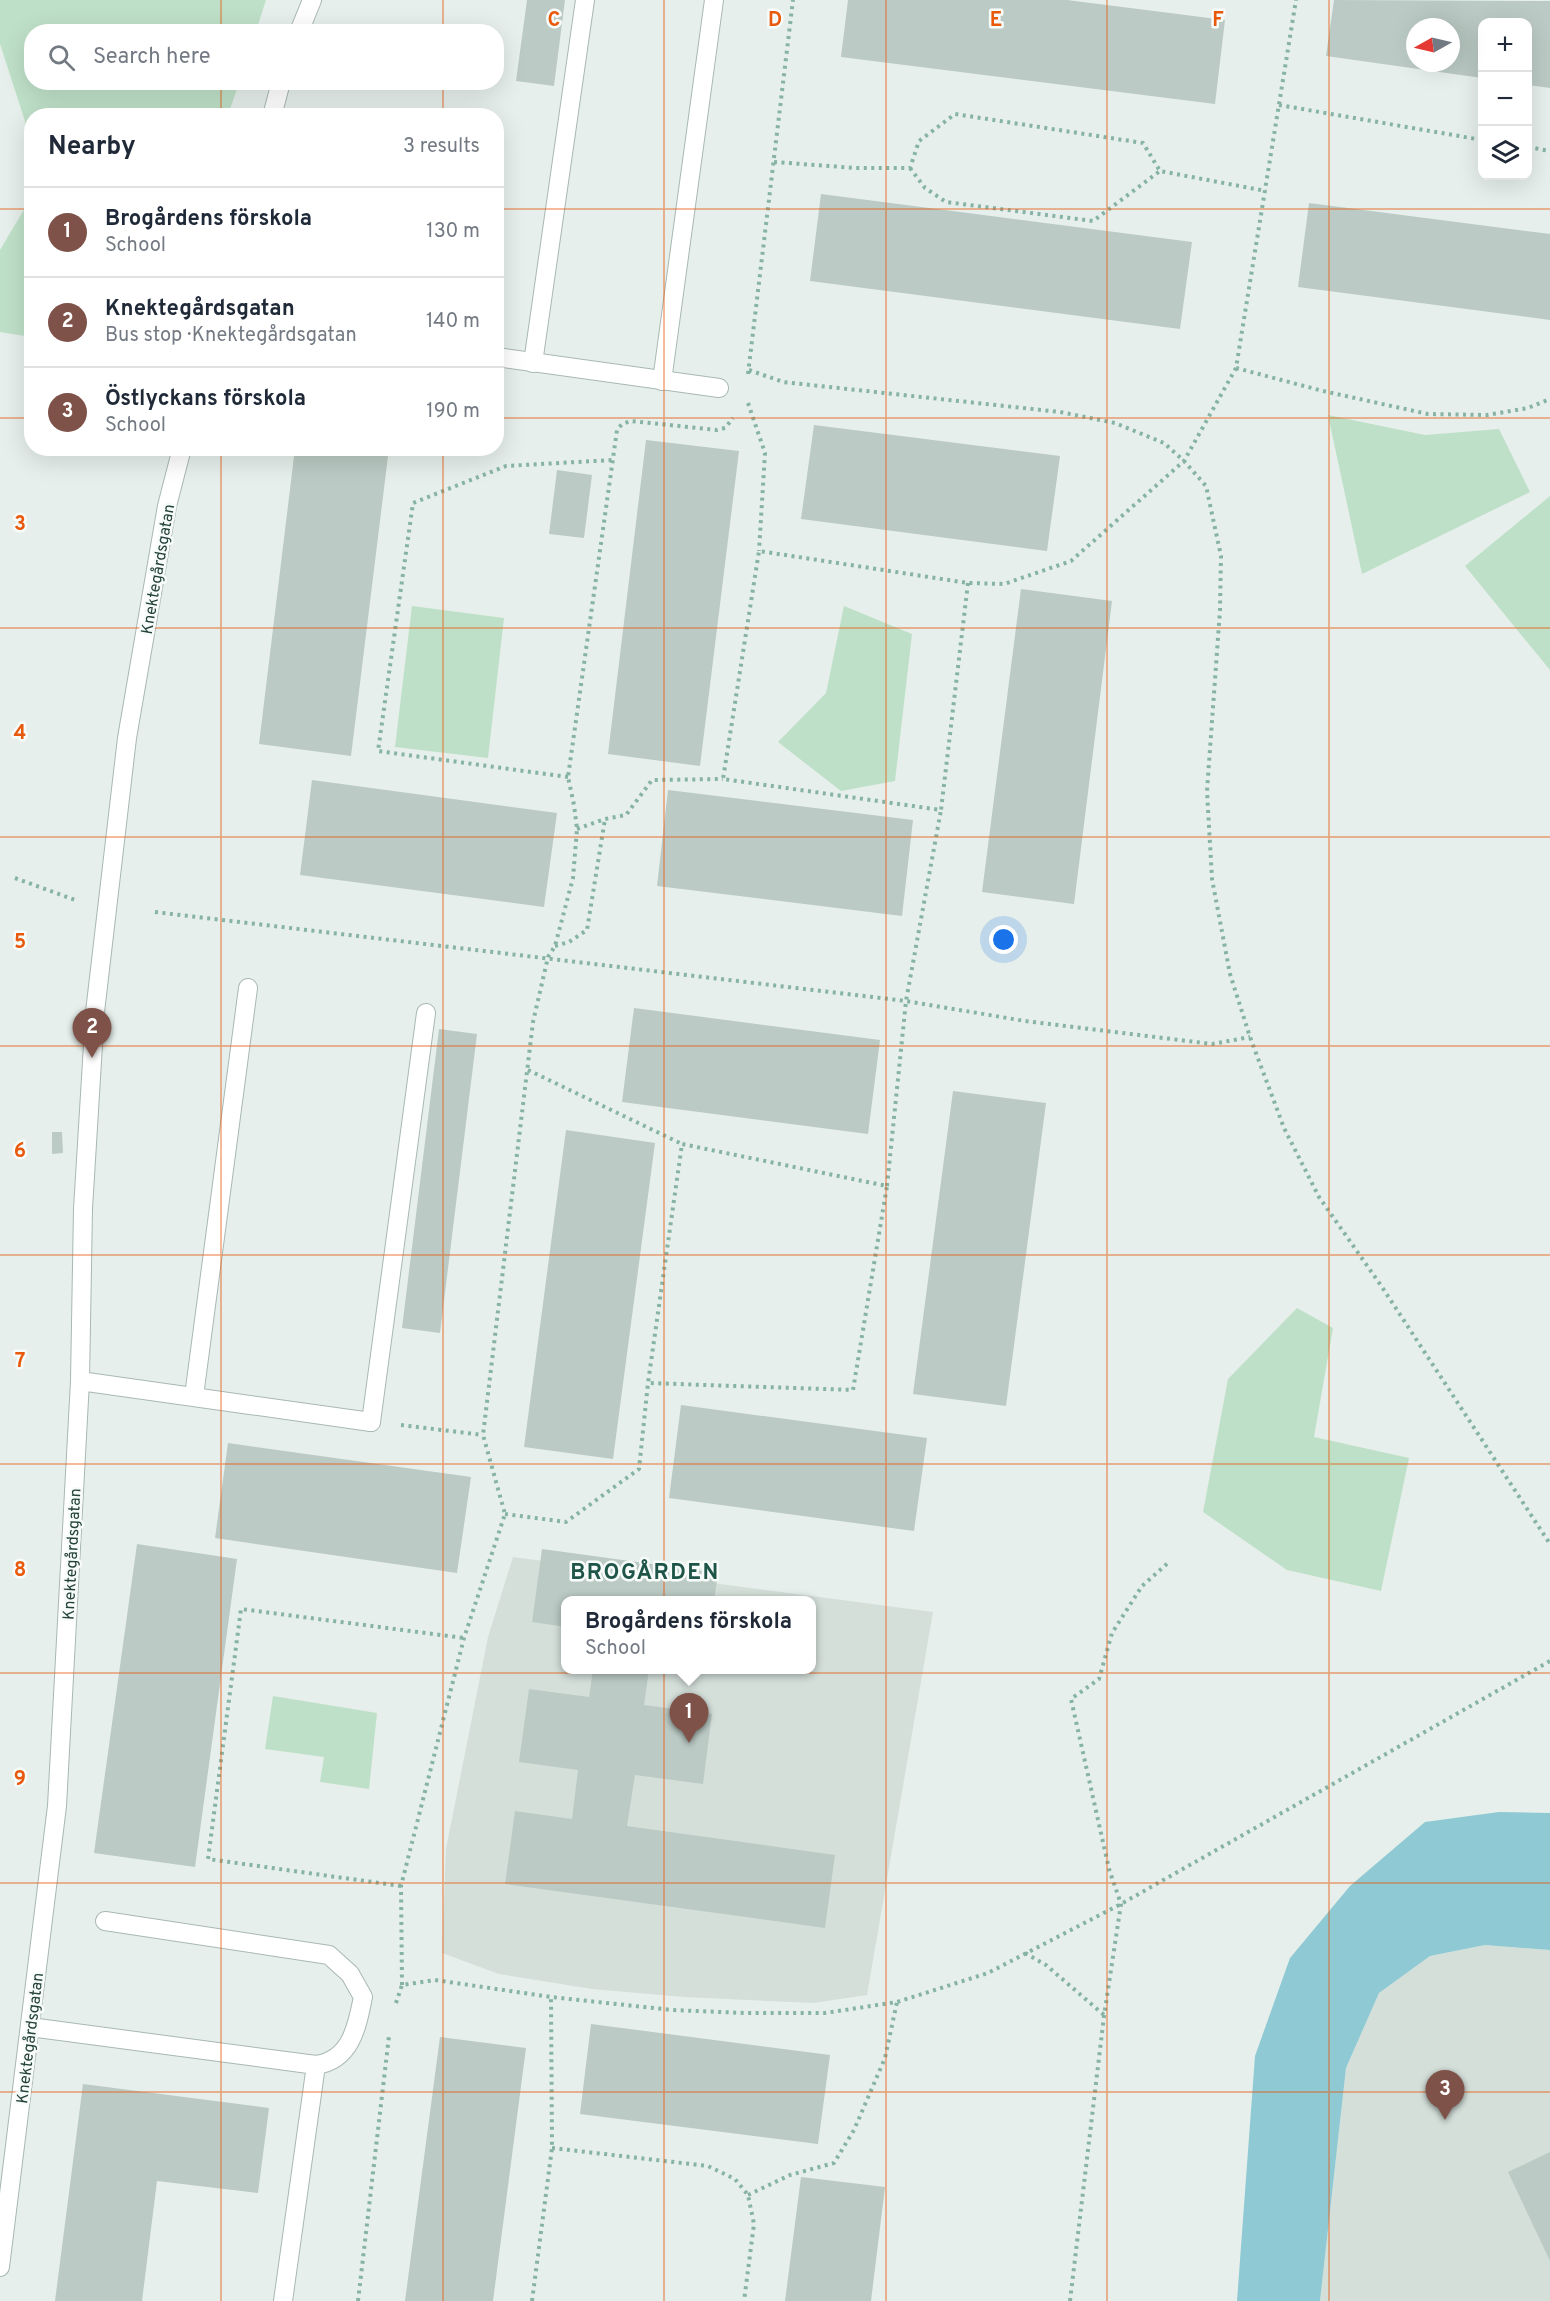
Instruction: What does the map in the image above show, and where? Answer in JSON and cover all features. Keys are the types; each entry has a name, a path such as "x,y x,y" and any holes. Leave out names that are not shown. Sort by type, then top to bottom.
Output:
{"street":[{"path":"302,24 312,0"},
{"path":"533,363 585,0"},
{"path":"662,381 714,0"},
{"path":"274,108 279,90"},
{"path":"504,358 720,388"},
{"name":"Knektegårdsgatan","path":"0,2267 57,1806 80,1381 83,1209 95,1012 127,738 167,506 180,456"},
{"path":"194,1396 248,988"},
{"path":"80,1381 371,1422 426,1013"},
{"path":"30,2027 316,2065 328,2063 346,2049 357,2024 363,1997 350,1974 330,1955 105,1922"},
{"path":"283,2301 316,2065"}],"path":[{"path":"793,0 755,300 749,370 783,382 1060,412 1115,423 1164,443 1185,461 1206,486 1221,556 1220,610 1207,791 1210,857 1230,974 1250,1037 1284,1128 1318,1197 1382,1287 1550,1544"},
{"path":"759,551 968,583 1004,584 1071,561 1185,461 1236,368 1296,0"},
{"path":"1279,104 1478,139"},
{"path":"910,168 919,141 955,114 1143,143 1160,171"},
{"path":"1532,148 1550,151"},
{"path":"774,162 856,168 910,168"},
{"path":"910,168 925,188 946,202 1093,221 1160,171 1266,191"},
{"path":"1236,368 1323,391 1428,414 1487,415 1528,408 1550,399"},
{"path":"723,778 759,551 765,453 747,401"},
{"path":"393,2011 402,1985 401,1886 464,1638 506,1514 483,1435 533,1022 548,957 555,946 573,878 577,829 568,777 617,430 622,424 632,421 717,430 725,428 736,413"},
{"path":"568,777 378,751 379,739 413,503 506,466 613,460"},
{"path":"648,1383 853,1390 887,1186 906,1001 941,810 968,583"},
{"path":"577,829 605,819 626,815 652,780 723,778 941,810"},
{"path":"555,946 569,942 587,930 605,819"},
{"path":"15,878 76,900"},
{"path":"155,912 906,1001 1025,1021 1212,1044 1250,1037"},
{"path":"528,1070 682,1144 887,1186"},
{"path":"506,1514 566,1522 639,1469 648,1383 682,1144"},
{"path":"371,1422 483,1435"},
{"path":"1070,2301 1104,2016 1121,1904 1109,1869 1071,1699 1099,1678 1112,1633 1142,1586 1169,1562"},
{"path":"401,1886 208,1859 241,1608 464,1638"},
{"path":"402,1985 435,1980 551,1997 672,2010 744,2013 825,2013 897,2002 988,1973 1121,1904 1550,1660"},
{"path":"1025,1953 1046,1965 1104,2016"},
{"path":"532,2301 552,2148 551,1997"},
{"path":"748,2195 790,2175 834,2163 854,2130 885,2058 897,2002"},
{"path":"358,2301 389,2032"},
{"path":"552,2148 708,2166 735,2179 748,2195 754,2224 744,2301"}],"shaded area":[{"path":"513,1557 811,1596 561,1596 561,1674 816,1674 816,1597 933,1612 867,1995 813,2003 684,1997 592,1989 499,1974 442,1953 446,1849 488,1637"},
{"path":"1485,1945 1550,1950 1550,2301 1320,2301 1346,2068 1379,1993 1430,1956"}],"green space":[{"path":"0,0 266,0 258,24 24,24 24,90 237,90 230,108 24,108 24,118 0,44"},
{"path":"24,210 24,336 0,332 0,250"},
{"path":"1328,415 1425,435 1499,429 1530,492 1362,574"},
{"path":"1550,496 1550,670 1465,566"},
{"path":"412,606 504,618 488,758 395,747"},
{"path":"844,606 912,634 895,781 841,791 778,742 826,693"},
{"path":"1297,1308 1333,1328 1314,1437 1409,1458 1381,1591 1287,1570 1203,1512 1228,1379"},
{"path":"273,1696 377,1713 369,1789 320,1782 324,1757 265,1749"}],"water":[{"path":"1499,1812 1550,1813 1550,1950 1485,1945 1430,1956 1379,1993 1346,2068 1320,2301 1237,2301 1255,2056 1290,1958 1350,1886 1425,1822"}],"building":[{"path":"527,0 565,0 554,86 516,81"},
{"path":"848,0 1067,0 1225,20 1215,104 841,57"},
{"path":"1334,0 1550,1 1550,88 1532,86 1532,18 1478,18 1478,77 1439,72 1460,72 1460,18 1406,18 1406,67 1326,56"},
{"path":"821,194 1192,242 1180,329 810,281"},
{"path":"1309,203 1550,234 1550,320 1298,287"},
{"path":"814,425 1060,456 1047,551 801,519"},
{"path":"646,440 739,451 700,766 608,754"},
{"path":"294,456 388,456 351,756 259,744"},
{"path":"557,470 592,475 584,538 549,534"},
{"path":"1021,589 1112,601 1074,904 982,892"},
{"path":"312,780 557,813 544,907 300,875"},
{"path":"668,790 913,820 902,916 657,886"},
{"path":"634,1008 880,1040 868,1134 622,1102"},
{"path":"439,1029 477,1034 440,1333 402,1328"},
{"path":"953,1091 1046,1103 1006,1406 913,1394"},
{"path":"566,1130 655,1143 613,1459 524,1447"},
{"path":"52,1132 62,1132 63,1153 52,1154"},
{"path":"681,1405 927,1438 914,1531 669,1498"},
{"path":"228,1443 471,1477 457,1573 215,1538"},
{"path":"137,1544 237,1559 195,1867 94,1853"},
{"path":"542,1549 718,1573 715,1596 561,1596 561,1626 532,1622"},
{"path":"592,1674 648,1674 644,1705 712,1714 703,1784 635,1775 627,1826 835,1855 825,1928 505,1884 515,1811 572,1819 578,1770 519,1762 529,1689 589,1697"},
{"path":"591,2024 830,2055 818,2144 580,2114"},
{"path":"440,2037 526,2048 493,2301 405,2301"},
{"path":"83,2084 269,2108 258,2193 157,2181 142,2301 55,2301"},
{"path":"1550,2152 1550,2261 1508,2172"},
{"path":"801,2177 885,2187 871,2301 785,2301"}],"place":[{"name":"Knektegårdsgatan","path":"92,1058"},
{"name":"Brogårdens förskola","path":"689,1743"},
{"name":"Östlyckans förskola","path":"1445,2120"}],"district":[{"name":"BROGÅRDEN","path":"645,1571"}]}
